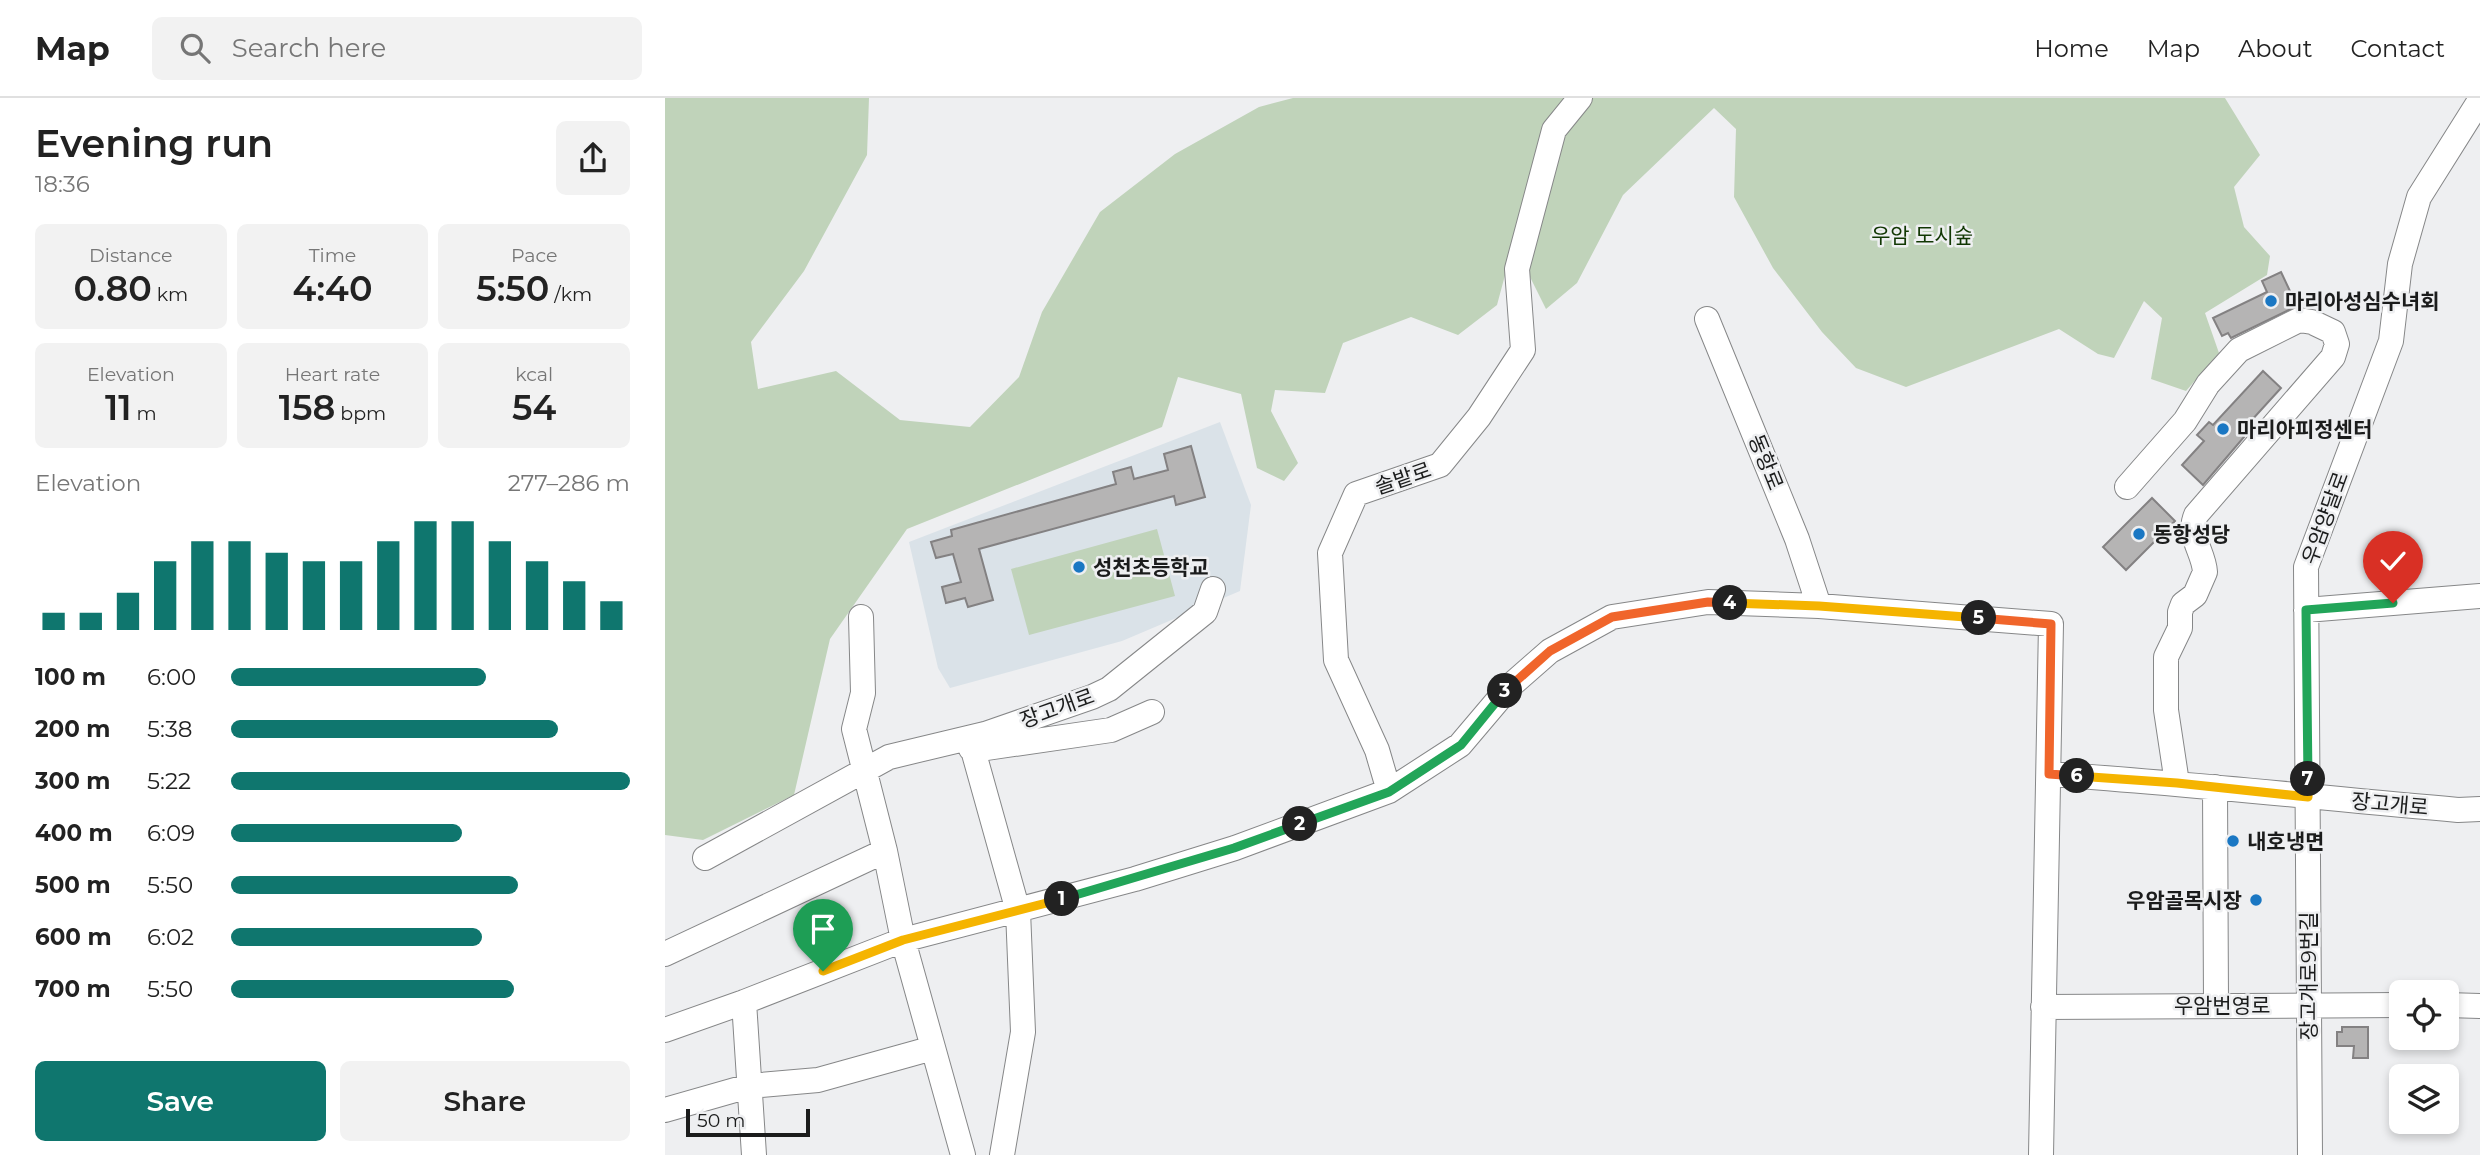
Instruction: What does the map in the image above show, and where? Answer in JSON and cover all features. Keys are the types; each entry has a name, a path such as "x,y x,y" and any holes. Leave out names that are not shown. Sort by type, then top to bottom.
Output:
{"street":[{"name":"솔밭로","path":"1389,792 1377,750 1336,660 1331,553 1356,494 1440,465 1479,417 1523,350 1517,269 1554,130 1580,98"},
{"name":"우암양달로","path":"2308,797 2306,567 2391,341 2400,264 2419,197 2480,100"},
{"name":"동항로","path":"1707,319 1797,539 1819,606"},
{"path":"2127,487 2185,421 2209,384 2239,350 2299,320 2312,322 2333,332 2337,344 2333,357 2196,515 2192,530 2205,572 2195,595 2183,604 2180,612 2181,628 2166,657 2166,710 2177,783"},
{"name":"장고개로","path":"705,858 889,757 966,745 1109,689 1205,612 1213,589"},
{"path":"2306,610 2480,596"},
{"path":"665,1030 903,940 1135,879 1234,848 1389,792 1461,745 1510,686 1550,651 1612,617 1708,602 1819,606 2051,624 2041,1155"},
{"path":"861,617 863,693 855,729 885,851 903,940 963,1155"},
{"path":"1002,1155 1023,1032 1018,911 966,745 1111,730 1152,712"},
{"name":"장고개로","path":"2049,774 2177,783 2458,810 2480,809"},
{"path":"2214,787 2216,1004"},
{"name":"장고개로9번길","path":"2308,797 2309,1155"},
{"path":"665,954 885,851"},
{"path":"744,1002 754,1155"},
{"name":"우암번영로","path":"2043,1007 2389,1005"},
{"path":"2459,1005 2480,1006"},
{"path":"665,1111 749,1086 818,1080 933,1048"}],"shaded area":[{"name":"성천초등학교","path":"1220,422 1251,505 1240,591 1122,641 950,688 938,668 909,542"}],"green space":[{"path":"665,98 869,98 867,155 804,271 751,342 758,389 836,371 900,420 970,427 1019,377 1042,312 1100,212 1175,154 1259,107 1293,98 1569,98 1544,130 1497,305 1458,335 1411,317 1343,343 1325,393 1275,390 1271,411 1298,463 1284,481 1257,468 1241,394 1178,377 1162,427 907,529 830,639 794,795 703,840 665,835"},
{"name":"우암 도시숲","path":"1592,98 2225,98 2260,155 2234,187 2244,227 2270,256 2267,275 2205,313 2219,353 2186,391 2151,379 2162,318 2144,301 2114,358 2098,354 2059,329 1906,387 1856,368 1822,332 1773,268 1734,197 1736,129 1714,108 1623,195 1577,283 1546,309 1526,269 1566,132"},
{"path":"1157,529 1175,596 1029,635 1011,569"}],"building":[{"name":"마리아성심수녀회","path":"2281,272 2297,306 2231,338 2228,333 2222,336 2213,318 2267,292 2262,281"},
{"name":"마리아피정센터","path":"2263,371 2281,388 2240,433 2244,437 2203,485 2182,465 2204,441 2197,435 2209,422 2213,425"},
{"path":"1191,446 1205,497 1176,505 1174,496 979,549 993,600 968,607 965,598 946,603 942,587 961,582 953,554 936,558 931,542 952,536 951,530 1116,484 1113,472 1131,467 1134,479 1168,470 1164,454"},
{"name":"동항성당","path":"2152,498 2175,521 2126,570 2103,547"},
{"path":"2342,1027 2368,1027 2368,1058 2353,1058 2354,1046 2337,1046 2337,1032 2342,1032"}],"place":[{"name":"마리아성심수녀회","path":"2271,301"},
{"name":"마리아피정센터","path":"2223,429"},
{"name":"동항성당","path":"2139,534"},
{"name":"성천초등학교","path":"1079,567"},
{"name":"내호냉면","path":"2233,841"},
{"name":"우암골목시장","path":"2256,900"}],"route":[{"path":"823,971 903,940 1135,879 1234,848 1389,792 1461,745 1510,686 1550,651 1612,617 1708,602 1819,606 2051,624 2049,774 2177,783 2308,797 2306,610 2393,603"}]}
